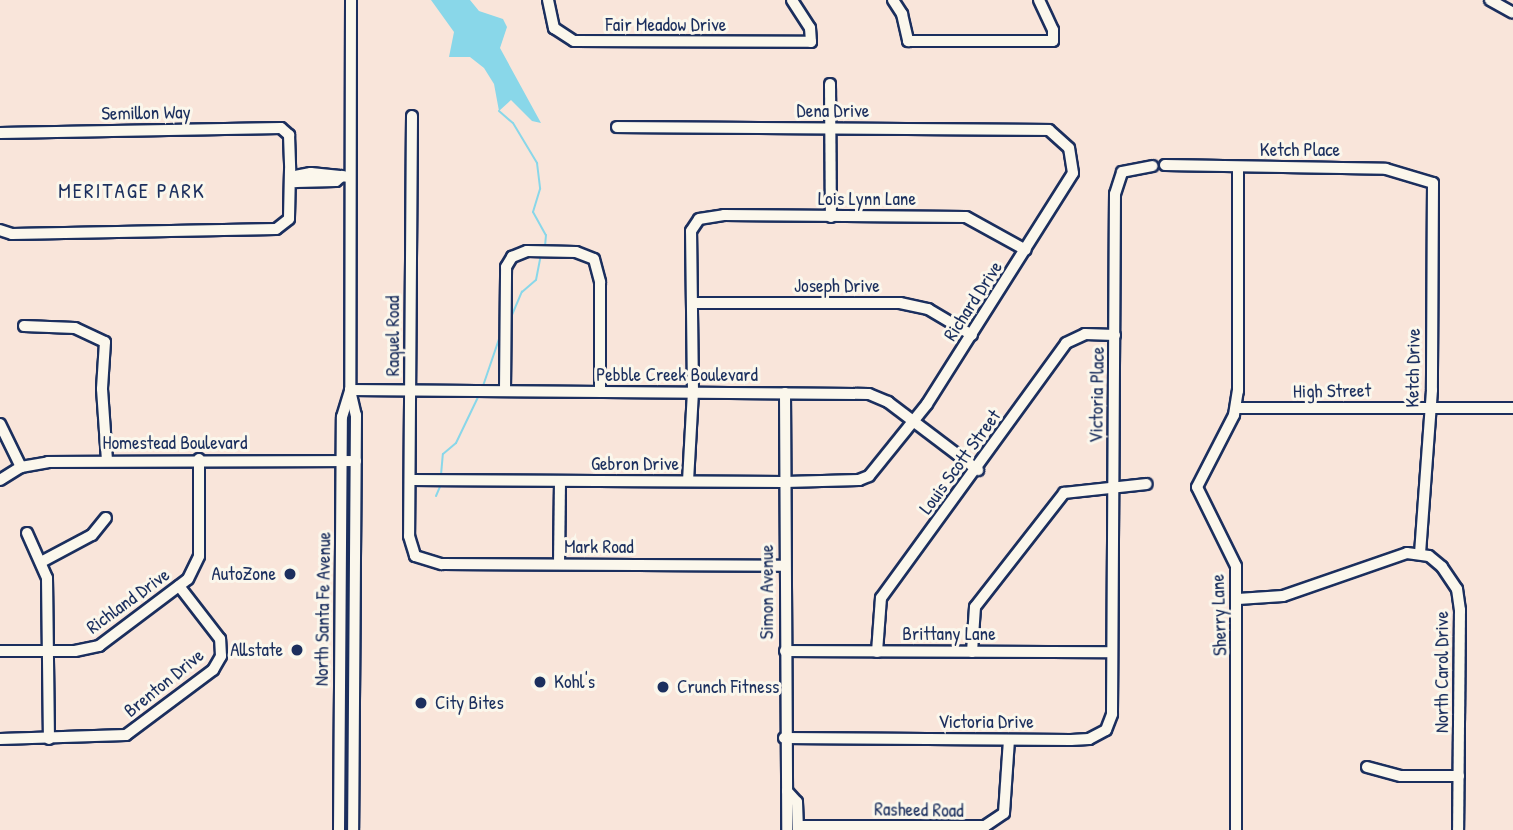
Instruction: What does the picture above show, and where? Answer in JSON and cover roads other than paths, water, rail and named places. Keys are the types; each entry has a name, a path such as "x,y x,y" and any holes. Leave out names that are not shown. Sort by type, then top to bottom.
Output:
{"street":[{"name":"North Santa Fe Avenue","path":"351,0 346,176 350,390 356,415 353,830"},
{"name":"Fair Meadow Drive","path":"548,0 554,27 574,41 811,42 810,28 792,0"},
{"path":"893,0 902,14 908,41 1053,41 1053,30 1038,0"},
{"path":"1490,0 1511,7"},
{"path":"830,84 831,217"},
{"name":"Raquel Road","path":"412,116 409,536 415,555"},
{"name":"Dena Drive","path":"617,127 1049,130"},
{"name":"Semillon Way","path":"1,132 281,128 289,135 290,177"},
{"name":"Richard Drive","path":"859,480 876,469 972,335 1073,173 1069,148 1049,130"},
{"name":"Ketch Place","path":"1165,165 1386,169 1433,183"},
{"name":"Victoria Place","path":"1112,652 1116,181 1129,168 1152,166"},
{"name":"Sherry Lane","path":"1236,830 1238,599 1231,549 1197,488 1236,408 1238,167"},
{"path":"0,230 12,234 234,230 286,225 290,177 346,176"},
{"name":"Ketch Drive","path":"1420,552 1430,408 1433,183"},
{"name":"Lois Lynn Lane","path":"694,303 691,231 699,219 966,217 1026,250"},
{"path":"505,391 505,280 512,257 527,251 588,253 594,259 600,282 600,392"},
{"path":"688,481 694,303"},
{"name":"Joseph Drive","path":"694,303 900,303 928,309 972,335"},
{"path":"24,326 75,328 105,342 102,389 107,461"},
{"name":"Louis Scott Street","path":"877,652 881,598 978,470 1066,343 1085,334 1115,335"},
{"name":"North Santa Fe Avenue","path":"339,830 342,417 350,390"},
{"name":"Pebble Creek Boulevard","path":"350,390 869,394 978,470"},
{"name":"Simon Avenue","path":"785,393 784,738 787,791 794,829"},
{"name":"High Street","path":"1236,408 1513,408"},
{"path":"0,424 21,467"},
{"name":"Richland Drive","path":"0,652 99,646 179,586 199,556 199,459"},
{"name":"Homestead Boulevard","path":"0,480 21,467 48,461 356,461"},
{"name":"Gebron Drive","path":"411,480 859,480"},
{"path":"559,564 560,481"},
{"path":"972,652 975,607 1064,493 1113,484 1147,484"},
{"path":"43,561 92,535 107,518"},
{"path":"27,533 43,561 48,586 49,738"},
{"path":"1238,599 1283,596 1391,556 1420,552"},
{"name":"North Carol Drive","path":"1420,552 1442,567 1457,589 1458,830"},
{"name":"Mark Road","path":"415,555 442,564 785,566"},
{"path":"342,577 348,577 348,595 355,610"},
{"name":"Brenton Drive","path":"0,739 126,735 213,670 221,656 220,639 179,586"},
{"path":"342,635 347,671 354,671"},
{"name":"Brittany Lane","path":"785,651 1112,652"},
{"name":"Victoria Drive","path":"784,738 1089,739 1106,730 1112,714 1112,652"},
{"name":"Rasheed Road","path":"794,829 985,826 1004,813 1009,740"},
{"path":"1367,767 1401,776 1459,776"}],"water":[{"path":"431,0 470,0 479,11 503,19 507,27 500,48 541,123 532,121 511,100 499,111 494,84 484,68 470,57 449,57 454,32"}],"waterway":[{"path":"499,111 513,123 537,163 540,189 533,212 546,235 545,246"},
{"path":"509,322 522,292 536,280 541,254"},
{"path":"483,386 500,336"},
{"path":"441,475 443,454 456,443 479,395"},
{"path":"436,496 441,484"}],"place":[{"name":"AutoZone","path":"290,574"},
{"name":"Allstate","path":"297,650"},
{"name":"Kohl's","path":"540,682"},
{"name":"Crunch Fitness","path":"663,687"},
{"name":"City Bites","path":"421,703"}],"district":[{"name":"MERITAGE PARK","path":"132,191"}]}
